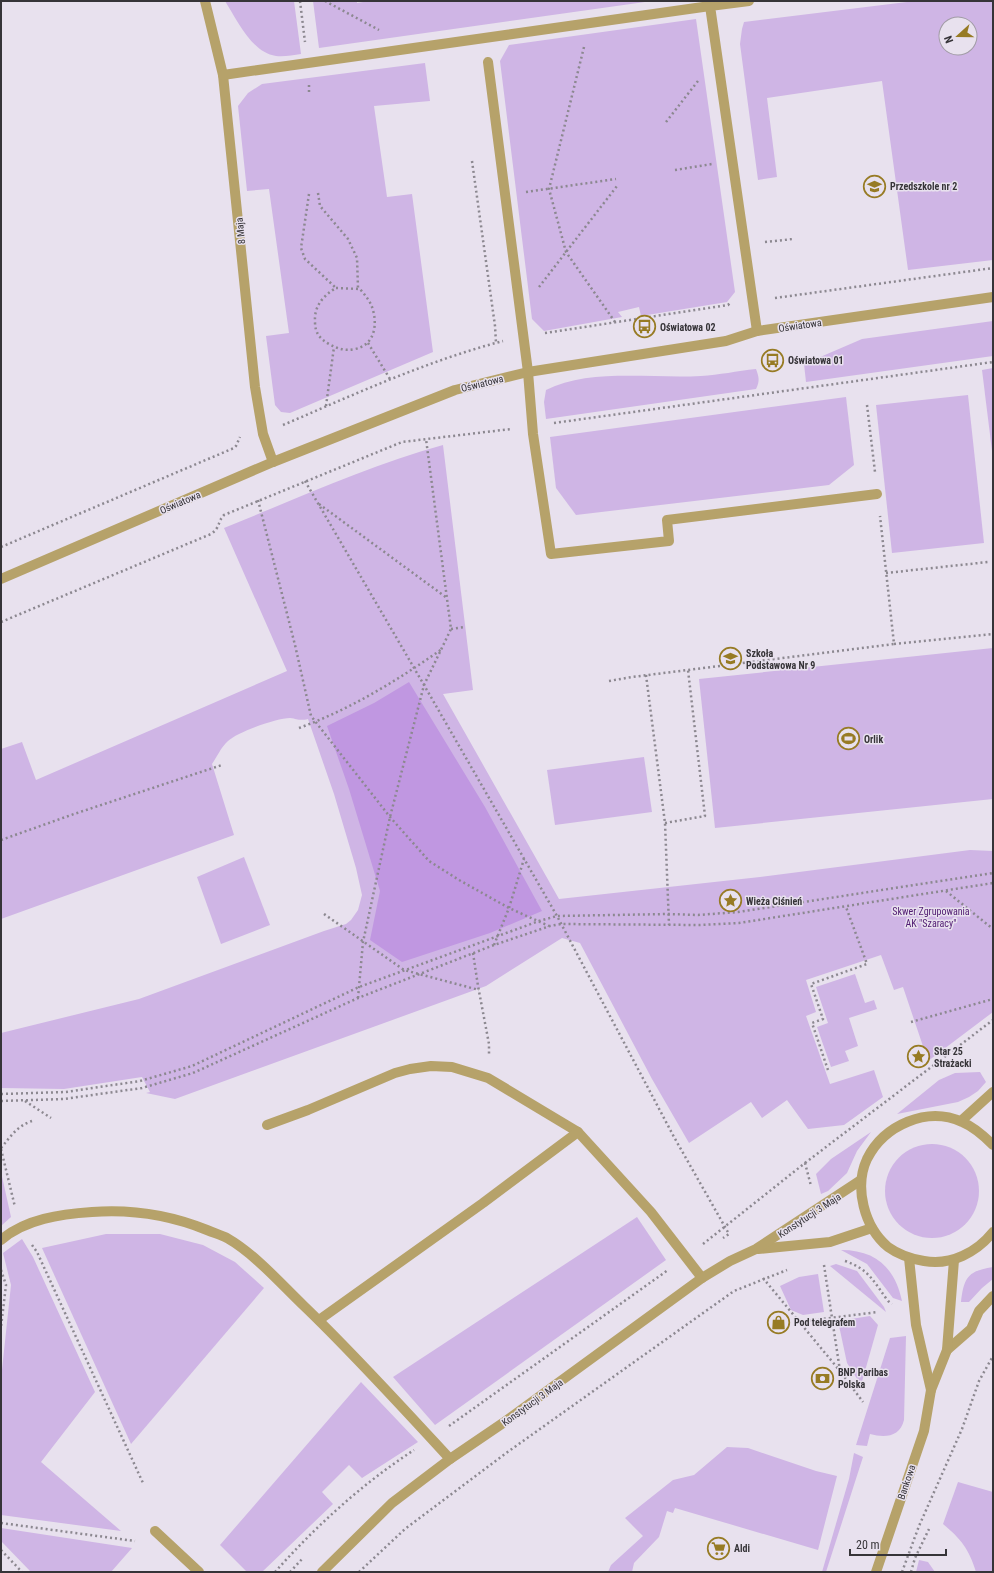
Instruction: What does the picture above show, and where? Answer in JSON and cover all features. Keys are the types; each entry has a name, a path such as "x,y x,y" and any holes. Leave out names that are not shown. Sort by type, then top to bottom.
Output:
{"street":[{"name":"8 Maja","path":"205,1 223,75 255,387 263,434 273,462"},
{"path":"223,75 426,48 710,4 749,1"},
{"path":"710,4 757,331"},
{"path":"488,62 506,195 519,314 528,372 532,426 551,554 669,541 667,520 877,494"},
{"name":"Oświatowa","path":"1,579 273,462 455,390 528,372 726,341 757,331 993,297"},
{"path":"267,1125 301,1113 410,1068 431,1066 452,1067 488,1078 578,1132 651,1212 702,1278"},
{"path":"961,1121 993,1092"},
{"path":"993,1146 979,1132 961,1121 939,1116 917,1118 896,1126 880,1140 867,1159 861,1180 863,1205 872,1228 888,1246 909,1258 932,1262 954,1260 989,1245 993,1232"},
{"path":"319,1320 483,1203 578,1132"},
{"name":"Konstytucji 3 Maja","path":"322,1572 392,1503 450,1459 503,1423 702,1278 730,1261 756,1249 861,1180"},
{"path":"1,1240 20,1227 32,1222 80,1212 113,1211 143,1213 170,1218 226,1238 243,1249 285,1286 450,1459"},
{"name":"Konstytucji 3 Maja","path":"756,1249 830,1242 872,1228"},
{"name":"Bankowa","path":"909,1258 916,1325 931,1390"},
{"name":"Bankowa","path":"876,1572 924,1431 931,1390 948,1350 954,1260"},
{"path":"948,1350 971,1329 979,1311 993,1296"},
{"path":"155,1531 199,1572"}],"path":[{"path":"325,1 383,32"},
{"path":"595,22 587,34 549,189 566,252 615,322"},
{"path":"666,122 702,76"},
{"path":"472,161 495,326 496,343"},
{"path":"674,170 719,163"},
{"path":"506,195 616,179"},
{"path":"263,434 390,379 444,359 501,342 519,314 617,186"},
{"path":"318,193 320,206 348,239 357,258 358,288 370,302 374,312 375,330 372,338 368,343 359,348 345,351 321,340 315,330 315,317 318,304 324,296 336,288 358,288"},
{"path":"309,194 301,248 305,259 336,288"},
{"path":"762,242 794,238"},
{"path":"773,298 993,268"},
{"path":"728,304 735,298"},
{"path":"542,334 728,304 736,304"},
{"path":"368,343 390,379"},
{"path":"326,406 334,347"},
{"path":"1,622 211,534 219,526 220,519 224,515 402,442 532,426 993,362"},
{"path":"867,404 894,644"},
{"path":"1,547 234,448 240,436"},
{"path":"358,998 363,942 390,817 424,684 451,629 426,439"},
{"path":"305,481 424,684 557,916 674,1137 729,1234"},
{"path":"258,500 295,644 311,716 390,817 429,861 509,908 550,926"},
{"path":"318,503 448,599"},
{"path":"886,573 988,562"},
{"path":"451,629 465,627"},
{"path":"610,681 646,675 894,644 993,634"},
{"path":"299,728 316,722 368,696 414,668 443,648"},
{"path":"665,823 705,816 688,670"},
{"path":"646,675 665,823 669,925"},
{"path":"1,840 222,765"},
{"path":"494,945 509,908 524,858"},
{"path":"1,1094 66,1092 140,1081 192,1066 359,987 539,921 557,916 668,914 698,915 738,912 993,872"},
{"path":"1,1101 64,1099 142,1088 193,1072 358,998 494,945 550,926 561,924 669,925 739,923 993,883"},
{"path":"946,891 993,928"},
{"path":"828,1070 812,1023 823,1019 811,984 867,964 846,907"},
{"path":"324,914 404,970 479,990"},
{"path":"473,953 489,1044 488,1078"},
{"path":"911,1022 993,999"},
{"path":"275,1572 296,1549 347,1500 394,1463 432,1439 686,1257 724,1226 769,1193 805,1163 993,1020"},
{"path":"24,1100 51,1118"},
{"path":"32,1121 23,1124 17,1129 1,1148 20,1227 38,1252 143,1483"},
{"path":"805,1163 812,1190"},
{"path":"839,1258 856,1264 867,1272 888,1301 898,1308"},
{"path":"823,1264 840,1371"},
{"path":"1,1270 6,1285 1,1327"},
{"path":"359,1572 405,1529 509,1451 734,1291 763,1278 788,1270"},
{"path":"763,1278 840,1371 863,1402"},
{"path":"799,1322 878,1312"},
{"path":"902,1572 919,1526 962,1429 979,1381 993,1356"},
{"path":"1,1523 138,1541"},
{"path":"911,1572 915,1558 929,1529"},
{"path":"1,1550 22,1572"}],"green space":[{"path":"225,1 294,1 301,54 276,56 267,54 252,42 240,26"},
{"path":"313,1 357,1 357,3 369,1 652,1 319,48"},
{"path":"915,1 993,1 993,260 908,270 882,81 767,98 777,177 758,180 740,44 744,22"},
{"path":"696,19 735,292 727,302 641,316 639,307 618,312 622,317 544,331 532,319 500,61 509,45"},
{"path":"425,63 430,101 374,106 387,197 412,194 433,352 290,413 281,412 275,405 266,336 289,333 269,189 247,191 238,106 248,93 262,84"},
{"path":"993,321 993,356 806,382 804,364 862,339"},
{"path":"993,368 993,459 982,370"},
{"path":"756,369 759,379 756,389 546,419 544,402 546,390 563,383 601,377 682,377 715,375"},
{"path":"968,395 984,543 892,553 876,405"},
{"path":"846,397 854,465 829,485 576,515 556,488 550,437"},
{"name":"Skwer Zgrupowania AK \"Szaracy\"","path":"443,445 473,690 443,694 559,899 760,877 970,850 993,851 993,1012 928,1061 903,987 894,990 881,955 806,980 816,1012 806,1016 830,1084 874,1070 883,1097 844,1125 808,1129 787,1100 762,1118 751,1102 689,1143 652,1079 580,943 562,938 486,986 175,1099 146,1093 150,1092 142,1077 64,1089 1,1088 1,1033 139,999 346,924 358,910 362,895 356,868 334,794 308,719 300,720 290,718 276,720 258,726 233,737 223,746 212,764 234,835 1,919 1,749 22,742 36,780 287,671 224,528 360,473 415,453"},
{"name":"Orlik","path":"993,648 993,799 715,828 699,679"},
{"path":"644,757 652,812 555,825 547,770"},
{"path":"244,857 270,925 221,944 197,877"},
{"path":"855,974 865,1003 874,1000 877,1009 849,1018 858,1046 845,1051 849,1061 831,1067 817,1027 828,1023 816,987"},
{"path":"980,1072 986,1082 978,1091 969,1097 958,1102 897,1114 939,1080 955,1073"},
{"path":"871,1132 857,1151 847,1173 828,1191 821,1194 816,1174 831,1159"},
{"path":"932,1144 950,1148 965,1158 975,1173 979,1191 975,1209 965,1224 950,1234 932,1238 914,1234 899,1224 889,1209 885,1191 889,1173 899,1158 914,1148"},
{"path":"1,1172 11,1217 1,1226"},
{"path":"637,1217 666,1260 435,1425 393,1377"},
{"path":"106,1234 160,1234 203,1245 235,1262 264,1288 131,1444 42,1248"},
{"path":"22,1239 33,1257 95,1392 41,1462 121,1531 1,1515 1,1379 11,1285 3,1253"},
{"path":"841,1250 864,1253 874,1257 882,1263 889,1270 894,1279 899,1289 902,1301 893,1298 867,1264"},
{"path":"836,1264 857,1271 884,1307 886,1312 830,1266"},
{"path":"993,1267 993,1279 969,1302 961,1302 962,1293 969,1277 973,1273"},
{"path":"818,1274 824,1312 803,1315 791,1310 780,1286 799,1277"},
{"path":"870,1316 878,1325 861,1385 847,1363 838,1321"},
{"path":"906,1336 904,1420 902,1426 891,1435 881,1436 870,1434 867,1446 856,1445 890,1338"},
{"path":"361,1382 418,1442 362,1478 349,1465 322,1492 333,1504 262,1572 247,1572 220,1545"},
{"path":"727,1447 748,1448 816,1471 837,1476 818,1550 675,1508 673,1513 667,1511 659,1537 634,1563 632,1572 608,1572 611,1565 643,1536 625,1518 673,1480 694,1475"},
{"path":"854,1453 863,1457 826,1572 822,1572 849,1479"},
{"path":"958,1482 993,1492 993,1572 976,1572 964,1545 943,1524"},
{"path":"1,1528 132,1548 111,1572 31,1572 1,1541"},
{"path":"919,1560 928,1562 935,1572 916,1572"}],"shaded area":[{"path":"409,682 485,807 542,911 490,933 402,962 370,940 380,891 349,789 327,726 374,703"}],"place":[{"name":"Przedszkole nr 2","path":"874,186"},
{"name":"Oświatowa 02","path":"645,327"},
{"name":"Oświatowa 01","path":"772,360"},
{"name":"Szkoła Podstawowa Nr 9","path":"731,659"},
{"name":"Orlik","path":"849,739"},
{"name":"Wieża Ciśnień","path":"730,901"},
{"name":"Star 25 Strażacki","path":"919,1057"},
{"name":"Pod telegrafem","path":"778,1322"},
{"name":"BNP Paribas Polska","path":"823,1378"},
{"name":"Aldi","path":"718,1548"}]}
